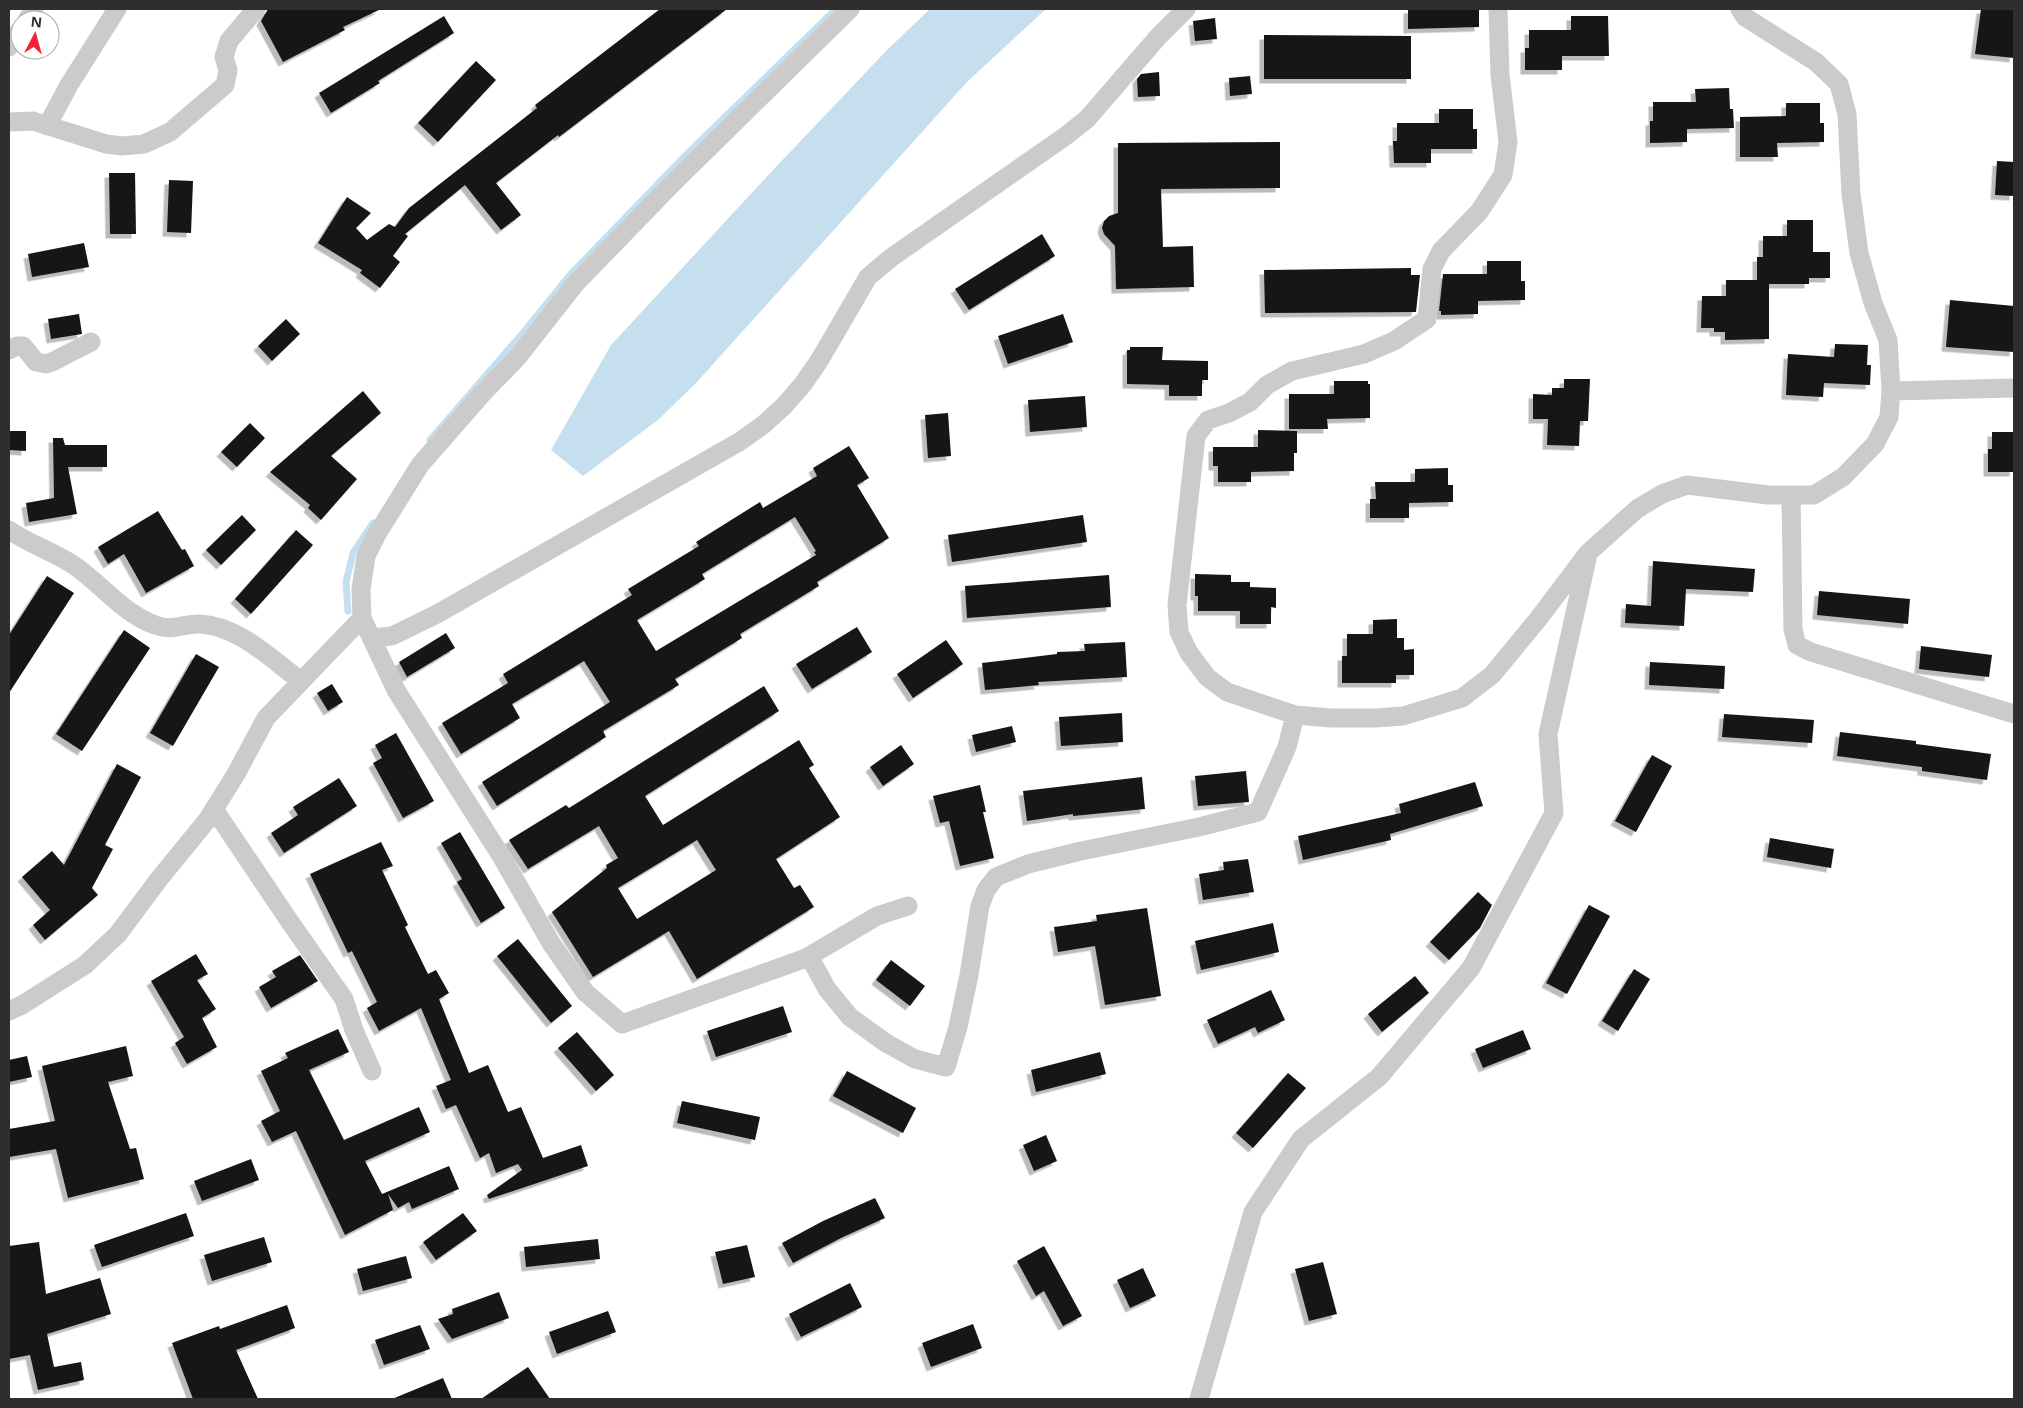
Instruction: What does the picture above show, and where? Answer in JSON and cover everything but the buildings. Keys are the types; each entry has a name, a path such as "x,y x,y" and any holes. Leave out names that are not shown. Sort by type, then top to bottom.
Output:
{"street":[{"path":"47,126 69,85 117,9"},
{"path":"9,122 33,121 106,144 122,146 144,144 170,132 225,85 228,70 224,57 230,41 256,9"},
{"path":"850,9 672,184 576,283 516,358 420,465 377,534 366,556 360,589 362,618 396,690 503,859 551,943 586,992 622,1024 809,956 878,916 908,906"},
{"path":"372,638 392,636 437,614 739,442 764,425 803,384 819,361 868,278 892,257 1086,119 1140,57 1186,9"},
{"path":"1498,9 1500,76 1508,142 1504,175 1479,212 1441,251 1432,269 1427,319 1394,342 1364,354 1292,370 1267,385 1250,402 1229,413 1208,420 1196,436 1177,605 1179,632 1189,653 1207,677 1227,692 1295,715 1331,718 1403,716 1462,698 1492,675 1539,618 1588,553 1637,509 1662,494 1687,485 1768,495 1814,495 1843,476 1875,444 1889,417 1891,391 1888,340 1873,303 1859,253 1846,114 1839,84 1816,62 1745,17 1740,9"},
{"path":"9,350 22,346 36,362 46,364 92,342"},
{"path":"1891,391 2014,388"},
{"path":"1791,495 1793,629 1797,645 1811,652 2014,714"},
{"path":"9,530 22,540 72,564 139,618 156,626 174,629 197,624 221,627 252,645 301,681"},
{"path":"1199,1399 1253,1212 1301,1139 1378,1077 1471,968 1554,813 1548,734 1588,553"},
{"path":"9,1011 85,965 118,934 159,879 208,820 236,774 266,718 362,618"},
{"path":"809,956 827,989 850,1017 886,1043 915,1059 946,1067 958,1027 969,975 980,906 986,890 996,877 1028,864 1072,853 1199,827 1258,812 1287,747 1295,715"},
{"path":"214,809 344,999 354,1030 372,1071"}],"water":[{"path":"930,9 1046,9 967,82 696,383 658,420 583,476 551,450 611,345 773,170 887,50"}],"waterway":[{"path":"430,440 523,333 570,275 686,155 836,9"},
{"path":"348,611 346,582 353,553 373,523"}]}
